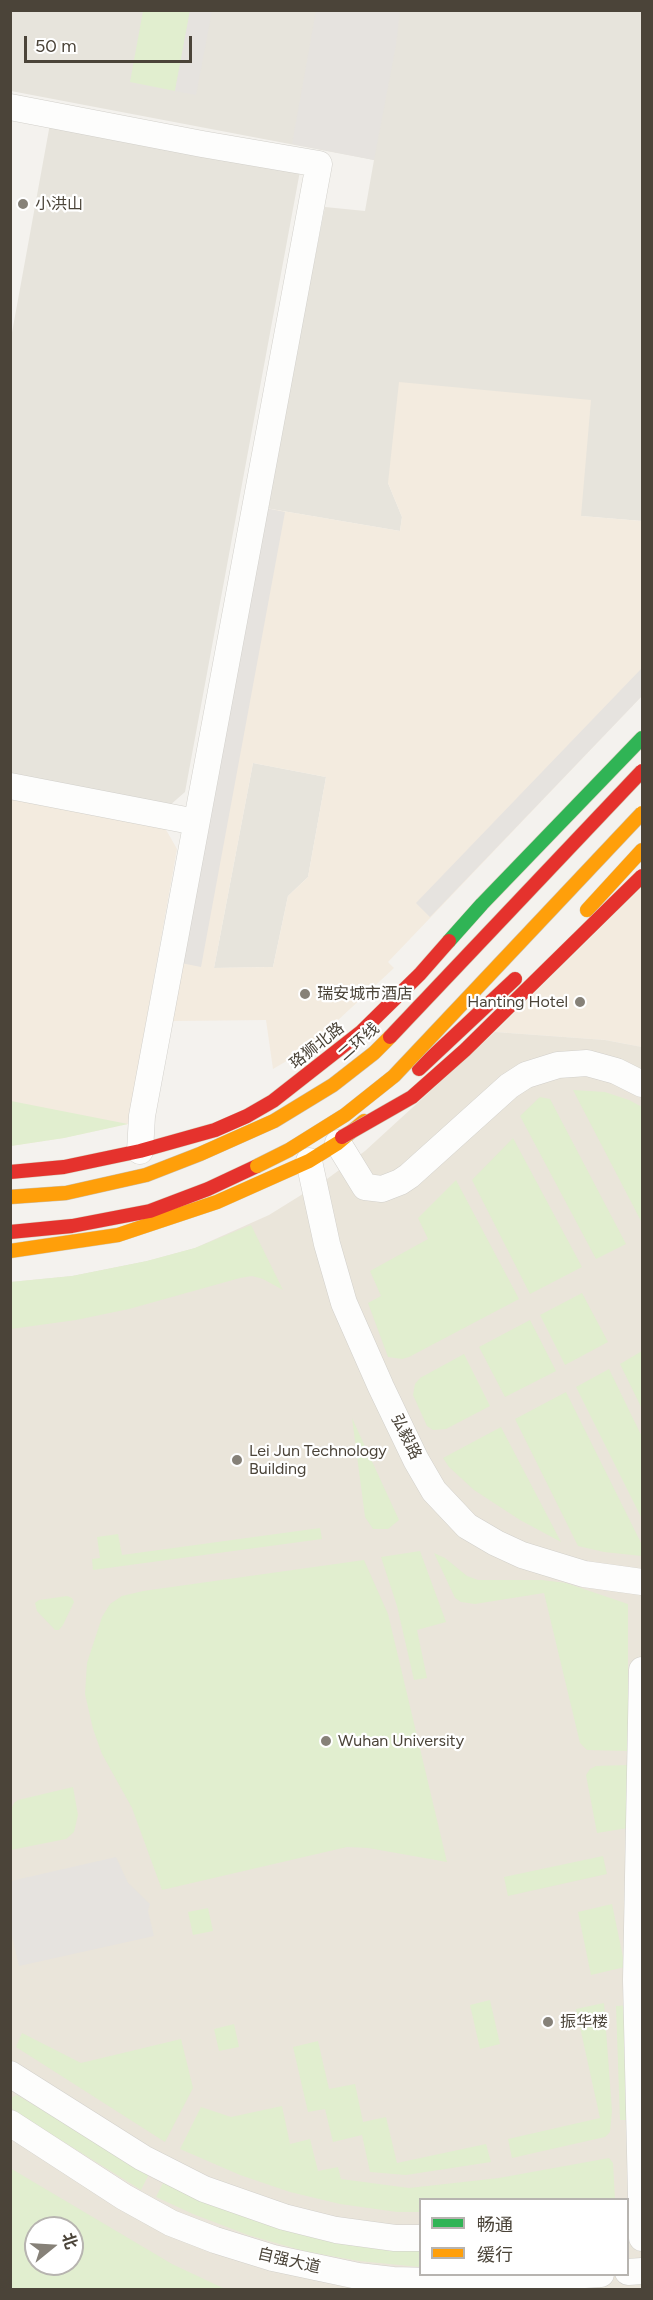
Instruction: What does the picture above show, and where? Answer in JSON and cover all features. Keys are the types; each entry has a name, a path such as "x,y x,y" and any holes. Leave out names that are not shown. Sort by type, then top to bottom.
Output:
{"main road":[{"name":"珞狮北路","path":"10,1172 64,1167 140,1151 215,1130 247,1116 290,1089 361,1032 420,974 482,904 642,738"},
{"name":"二环线","path":"10,1197 66,1192 146,1174 264,1126 333,1085 386,1041 642,771"},
{"path":"10,1232 72,1226 150,1211 208,1190 257,1166 289,1150 345,1115 394,1076 642,813"},
{"path":"523,864 579,918 642,850"},
{"path":"257,1166 290,1164 412,1097 465,1050 642,876"},
{"path":"10,1251 118,1235 217,1202 309,1161 338,1143 359,1126 524,971"}],"street":[{"path":"10,107 320,164 142,1116 140,1151"},
{"path":"10,786 196,822"},
{"path":"338,1143 365,1187 382,1189 409,1176 509,1086 535,1072 558,1065 587,1063 616,1071 642,1084"},
{"name":"弘毅路","path":"309,1161 327,1244 344,1304 416,1460 434,1491 467,1526 522,1555 584,1574 642,1582"},
{"path":"642,1670 636,1980 642,2238"},
{"path":"10,2074 133,2152 204,2189 284,2217 336,2230 395,2238 419,2238"},
{"name":"自强大道","path":"10,2123 124,2197 171,2223 273,2258 358,2276 413,2282 468,2282 568,2276"}],"shaded area":[{"path":"10,11 642,11 642,521 581,516 388,483 402,517 400,531 265,508 325,207 365,211 374,160 11,91"},
{"path":"190,11 212,11 196,95 175,91"},
{"path":"316,11 400,11 396,45 374,160 292,144"},
{"path":"50,124 300,171 185,792 169,806 11,775 11,338"},
{"path":"399,382 591,400 581,516 642,521 642,696 388,962 394,968 307,1049 273,1069 266,1020 173,1021 181,963 265,508 400,531 402,517 388,483","holes":["253,763 326,777 308,877 288,896 273,967 214,968"]},
{"path":"265,508 285,512 201,967 181,963"},
{"path":"642,668 642,696 430,917 416,903"},
{"path":"253,763 326,777 308,877 288,896 273,967 214,968"},
{"path":"10,797 165,828 177,849 128,1124 64,1138 11,1146"},
{"path":"642,887 642,1047 605,1040 495,1032"},
{"name":"Wuhan University","path":"495,1032 605,1040 642,1047 642,2289 11,2289 10,1282 72,1276 147,1261 195,1248 269,1215 327,1179 365,1151"},
{"path":"116,1857 128,1883 150,1904 148,1911 154,1936 19,1966 11,1932 11,1881"}],"green space":[{"path":"143,11 190,11 175,91 130,82"},
{"path":"573,1090 605,1092 642,1107 642,1223"},
{"path":"540,1097 550,1099 626,1244 596,1259 520,1116"},
{"path":"11,1101 128,1124 64,1138 11,1146"},
{"path":"513,1138 582,1267 530,1294 472,1180"},
{"path":"456,1180 519,1299 409,1357 402,1359 388,1357 368,1303 381,1296 370,1271 428,1239 418,1218"},
{"path":"251,1225 283,1290 252,1276 129,1309 76,1320 11,1329 11,1282 72,1276 147,1261 195,1248"},
{"path":"582,1293 608,1342 565,1365 540,1315"},
{"path":"530,1320 556,1371 505,1397 479,1347"},
{"path":"642,1351 642,1409 620,1364"},
{"path":"464,1354 490,1406 446,1429 433,1430 427,1426 413,1395 415,1384 420,1378"},
{"path":"609,1369 642,1437 642,1519 576,1387"},
{"path":"566,1392 642,1545 642,1556 604,1552 578,1546 515,1419"},
{"path":"352,1418 399,1520 388,1529 373,1529 365,1517"},
{"path":"501,1427 561,1542 520,1520 474,1490 449,1467 443,1458"},
{"path":"320,1528 322,1539 93,1570 92,1559 100,1558 97,1537 118,1534 122,1555"},
{"path":"420,1551 446,1622 417,1630 427,1678 414,1680 397,1606 381,1557"},
{"path":"434,1553 445,1558 467,1576 478,1580 542,1580 566,1583 628,1604 628,1751 587,1750 580,1743 544,1593 475,1604 461,1602 455,1598"},
{"path":"364,1560 388,1614 447,1862 368,1848 347,1847 162,1890 132,1808 102,1754 93,1729 85,1694 87,1663 102,1617 110,1604 122,1596 143,1591"},
{"path":"67,1596 74,1602 63,1625 59,1630 55,1630 37,1611 35,1603 39,1600"},
{"path":"628,1765 628,1828 597,1833 586,1775 596,1766"},
{"path":"73,1787 78,1815 74,1832 66,1839 11,1850 11,1810 14,1803 18,1800"},
{"path":"603,1856 607,1874 508,1896 504,1877"},
{"path":"612,1904 625,1967 591,1975 578,1912"},
{"path":"208,1908 213,1931 193,1935 188,1912"},
{"path":"490,2000 500,2044 480,2049 470,2005"},
{"path":"604,2003 612,2111 610,2132 605,2137 512,2158 508,2139 600,2118 576,2009"},
{"path":"632,2005 632,2120 620,2120 616,2006"},
{"path":"234,2024 239,2047 219,2051 214,2029"},
{"path":"22,2033 81,2063 181,2039 193,2088 165,2142 16,2047"},
{"path":"318,2041 329,2089 355,2084 363,2122 386,2117 397,2163 486,2144 491,2162 406,2175 370,2172 362,2135 333,2142 325,2109 308,2112 293,2047"},
{"path":"17,2095 149,2174 141,2190 16,2112 11,2108 10,2098"},
{"path":"282,2106 290,2144 310,2139 318,2171 338,2167 341,2179 409,2188 499,2178 609,2158 613,2163 615,2198 419,2198 419,2212 397,2212 340,2204 290,2192 240,2175 180,2149 201,2107 231,2117"},
{"path":"10,2168 172,2264 225,2289 11,2289"},
{"path":"164,2181 419,2249 419,2267 359,2261 304,2251 248,2235 156,2197"}],"traffic: fast":[{"path":"449,941 642,738"}],"traffic: slow":[{"path":"257,1166 289,1150 345,1115 394,1076 642,813"},
{"path":"587,910 642,850"},
{"path":"10,1197 66,1193 146,1175 200,1154 274,1121 333,1085 374,1053 390,1037"},
{"path":"10,1251 118,1235 217,1202 309,1161 338,1143 364,1121"}],"traffic: jam":[{"path":"390,1037 642,771"},
{"path":"342,1137 412,1097 465,1050 642,876"},
{"path":"10,1172 64,1167 140,1151 215,1130 247,1116 273,1101 361,1032 420,974 449,941"},
{"path":"419,1069 515,979"},
{"path":"10,1232 72,1226 150,1211 208,1189 257,1166"}],"place":[{"name":"小洪山","path":"23,204"},
{"name":"瑞安城市酒店","path":"305,994"},
{"name":"Hanting Hotel","path":"580,1002"},
{"name":"Lei Jun Technology Building","path":"237,1460"},
{"name":"Wuhan University","path":"326,1741"},
{"name":"振华楼","path":"548,2022"}]}
